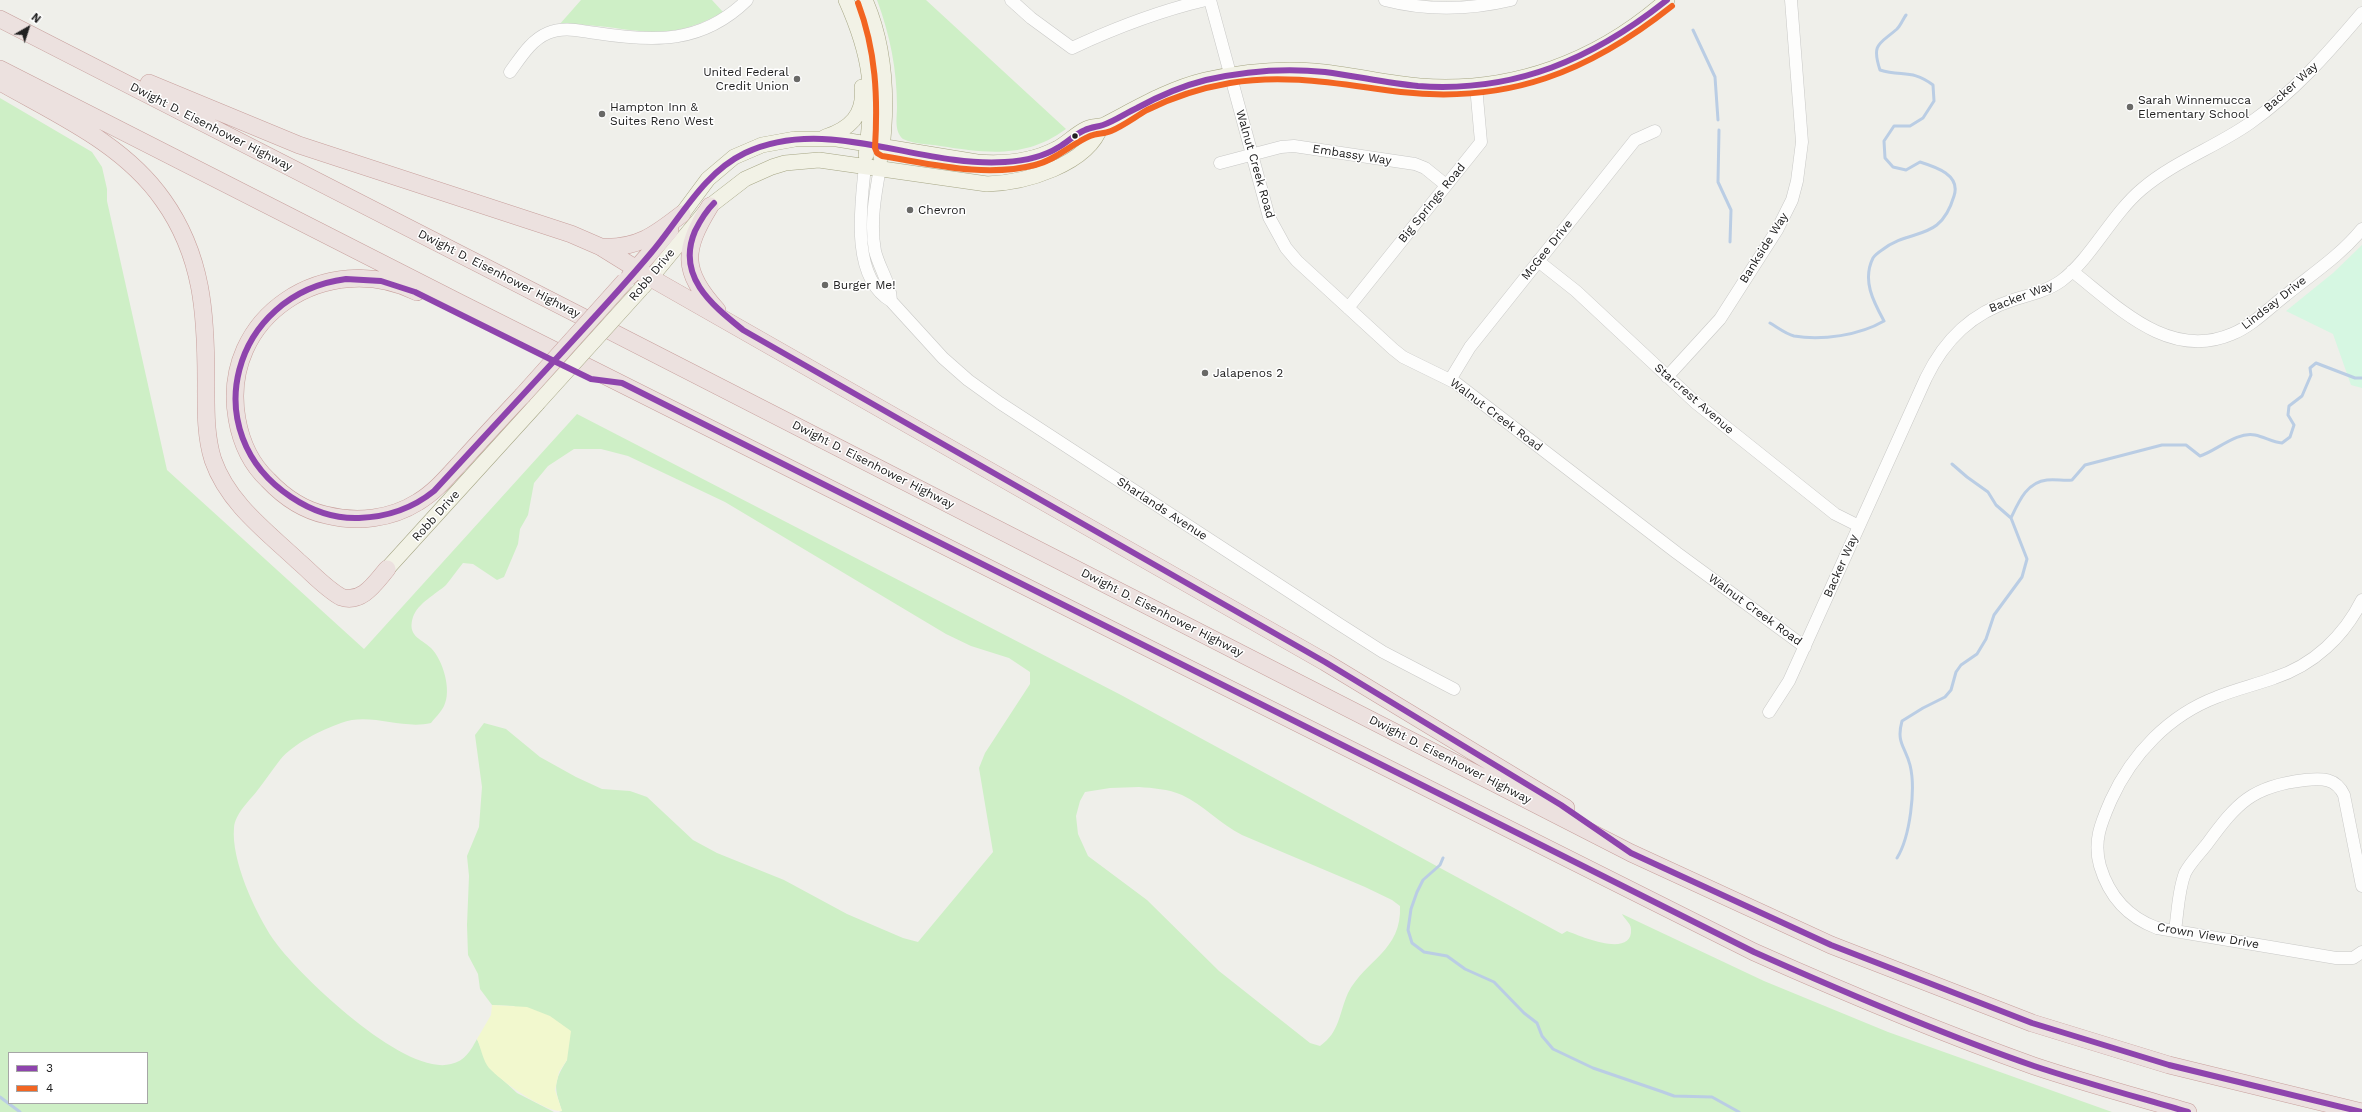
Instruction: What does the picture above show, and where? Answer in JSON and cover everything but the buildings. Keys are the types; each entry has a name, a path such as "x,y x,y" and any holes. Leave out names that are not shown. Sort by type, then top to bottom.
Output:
{"highway":[{"name":"Dwight D. Eisenhower Highway","path":"0,18 1630,853 1831,945 2032,1023 2169,1065 2362,1112"},
{"path":"0,69 1754,952 1863,999 1991,1050 2044,1069 2188,1112"},
{"path":"101,70 135,77 299,145 571,234 601,246 616,248 647,240 682,214"},
{"path":"0,82 78,127 113,150 152,185 173,215 195,265 204,304 206,416 210,446 220,477 240,507 341,598 352,599 363,595 387,569"},
{"path":"710,206 693,236 690,247 690,266 702,294 718,310 743,330"},
{"path":"622,383 591,379 406,287 386,281 349,278 318,284 301,291 286,300 260,325 243,356 236,385 236,409 244,444 252,460 274,487 288,498 309,510 338,518 356,520 391,514 424,498 437,488 522,396 638,279 682,214"},
{"path":"601,246 638,279 743,330 1325,662 1560,805 1630,853"}],"main road":[{"name":"Sharlands Avenue","path":"846,0 855,22 871,75 875,147 880,168"},
{"name":"Sharlands Avenue","path":"864,0 878,40 886,100 875,147 865,166"},
{"path":"682,214 708,179 734,157 762,145 795,139 822,138 977,162 1000,163 1037,157 1056,149 1085,130 1093,126 1101,126 1144,102 1173,90 1230,74 1287,70 1316,71 1420,86 1476,86 1520,79 1571,63 1621,36 1667,0"},
{"path":"822,138 847,128 860,112 862,90 855,22"},
{"name":"Robb Drive","path":"387,569 537,404 638,279 710,206 745,179 786,163 818,160 987,184 1018,182 1049,171 1071,159 1092,143 1101,126"}],"street":[{"path":"510,72 535,40 555,30 575,30 642,40 679,37 715,24 737,10 746,0"},
{"path":"1011,0 1031,18 1072,48 1109,30 1148,16 1206,0"},
{"name":"Walnut Creek Road","path":"1210,0 1269,217 1280,238 1297,261 1403,357 1450,380 1732,594 1805,647"},
{"path":"1385,0 1423,7 1511,0"},
{"name":"Bankside Way","path":"1667,377 1720,319 1777,230 1792,200 1799,175 1802,142 1791,0"},
{"name":"Backer Way","path":"1769,712 1789,681 1926,378 1946,345 1965,325 1985,311 2051,287 2072,271 2116,215 2138,193 2162,174 2250,123 2278,102 2324,56 2362,13"},
{"name":"Big Springs Road","path":"1348,308 1481,142 1476,86"},
{"name":"McGee Drive","path":"1450,380 1470,347 1634,140 1655,131"},
{"name":"Embassy Way","path":"1220,163 1294,146 1408,163 1425,168 1446,185"},
{"name":"Sharlands Avenue","path":"865,166 861,216 863,250 874,284 879,292 891,301 943,358 968,380 1000,403 1339,624 1383,652 1454,689"},
{"name":"Sharlands Avenue","path":"880,168 873,238 878,263 891,293 891,301"},
{"name":"Lindsay Drive","path":"2072,271 2157,334 2184,342 2202,342 2218,339 2246,327 2340,251 2362,229"},
{"name":"Starcrest Avenue","path":"1538,261 1576,291 1696,403 1835,514 1859,526"},
{"name":"Crown View Drive","path":"2362,600 2350,622 2314,659 2280,676 2216,697 2181,716 2163,729 2140,753 2115,791 2101,822 2096,846 2106,884 2120,905 2137,919 2157,928 2336,958 2353,958 2362,952"},
{"path":"2175,930 2180,894 2186,871 2230,813 2242,801 2272,786 2320,779 2336,783 2344,795 2360,868 2362,886"}],"shaded area":[{"path":"581,0 712,0 723,12 700,23 679,30 659,32 582,25 559,25"},
{"path":"877,0 926,0 1066,129 1051,139 1036,145 1021,149 990,152 916,143 903,139 897,128 897,93 892,52 886,26"},
{"path":"0,98 92,152 102,167 107,189 107,201 167,470 364,649 577,414 1121,695 1562,934 1567,931 1605,943 1624,943 1629,938 1631,929 1630,925 1622,914 1764,981 1888,1032 2112,1112 559,1112 562,1111 557,1096 556,1085 559,1074 567,1060 514,1006 492,1005 480,989 478,974 468,955 467,925 469,876 467,856 479,827 482,787 475,735 484,723 506,729 540,757 576,777 602,789 630,791 647,797 693,840 717,853 784,880 847,914 903,938 918,942 993,852 979,768 985,753 1030,684 1030,672 1009,658 971,646 946,634 725,502 628,456 601,449 574,449 548,466 534,483 528,515 520,529 518,544 504,577 497,580 473,564 463,563 446,585 423,603 415,612 412,623 413,633 435,653 442,667 447,684 446,699 440,713 431,723 420,725 363,719 341,723 316,734 292,748 280,760 246,803 237,818 234,828 236,855 240,870 252,900 266,928 286,955 328,998 381,1040 407,1055 431,1064 456,1063 464,1058 477,1039 489,1067 517,1093 554,1112 0,1112","holes":["1110,788 1155,788 1182,795 1198,804 1234,831 1365,887 1392,900 1400,906 1399,921 1395,934 1389,945 1355,982 1348,993 1332,1035 1320,1046 1310,1043 1219,971 1147,900 1088,856 1078,834 1076,816 1080,801 1085,792"]},
{"path":"2362,245 2362,388 2351,385 2333,334 2286,311 2333,273"}],"sand":[{"path":"492,1005 527,1007 550,1016 571,1031 567,1060 559,1072 555,1090 562,1111 545,1107 523,1095 495,1074 487,1065 477,1039 491,1015"}],"waterway":[{"path":"1770,323 1794,336 1816,338 1840,336 1864,330 1884,321 1870,290 1869,274 1873,258 1893,243 1933,228 1941,221 1948,211 1955,189 1951,177 1940,169 1920,162 1906,170 1893,167 1885,158 1884,141 1894,126 1910,126 1923,118 1934,101 1933,85 1926,80 1913,75 1880,70 1877,61 1876,54 1879,45 1900,26 1906,15"},
{"path":"1693,30 1715,77 1718,120"},
{"path":"1719,130 1718,182 1731,210 1730,242"},
{"path":"1897,858 1902,849 1905,838 1911,813 1912,799 1912,775 1900,734 1902,721 1945,697 1951,690 1956,672 1961,665 1977,654 1986,639 1994,615 2022,577 2027,559 2011,518 2024,493 2034,484 2047,480 2072,480 2085,465 2162,445 2186,445 2200,456 2241,436 2255,435 2282,443 2290,437 2294,425 2288,415 2289,406 2302,396 2311,375 2310,368 2316,363 2355,378 2362,378"},
{"path":"1952,464 1988,492 1996,505 2011,518"},
{"path":"1443,858 1440,865 1423,880 1417,892 1411,909 1408,930 1412,943 1424,952 1447,956 1465,969 1494,982 1524,1013 1537,1023 1542,1036 1553,1049 1593,1068 1674,1096 1712,1097 1739,1112"},
{"path":"0,1097 8,1103"},
{"path":"9,1104 20,1112"}],"transit line":[{"name":"3","path":"554,361 662,240 704,184 730,162 745,153 776,142 808,139 841,140 940,158 972,162 1019,161 1033,158 1053,150 1081,132 1090,128 1101,126 1154,99 1188,85 1236,74 1295,70 1325,72 1418,86 1454,87 1487,84 1520,77 1551,68 1581,55 1611,39 1639,21 1667,0"},
{"name":"4","path":"858,3 869,39 872,57 876,92 875,148 877,153 882,156 939,166 978,170 1016,169 1043,163 1057,156 1083,139 1116,129 1147,110 1167,101 1198,90 1230,83 1273,79 1316,81 1401,92 1440,94 1477,93 1512,87 1546,78 1578,65 1610,49 1641,29 1672,6"},
{"name":"3","path":"714,203 703,216 695,231 690,247 690,262 693,275 700,288 719,310 743,330 1325,662 1561,805 1631,853 1831,945 2032,1023 2169,1065 2362,1112"},
{"name":"3","path":"346,279 381,281 415,292 554,361 434,491 408,507 389,514 359,518 341,517 315,510 291,497 261,470 243,438 236,404 239,370 253,338 276,310 307,290 346,279"},
{"name":"3","path":"554,361 591,379 622,383 1754,952 1893,1012 1998,1053 2072,1078 2188,1112"}],"place":[{"name":"United Federal Credit Union","path":"797,79"},
{"name":"Sarah Winnemucca Elementary School","path":"2130,107"},
{"name":"Hampton Inn & Suites Reno West","path":"602,114"},
{"name":"Chevron","path":"910,210"},
{"name":"Burger Me!","path":"825,285"},
{"name":"Jalapenos 2","path":"1205,373"}]}
